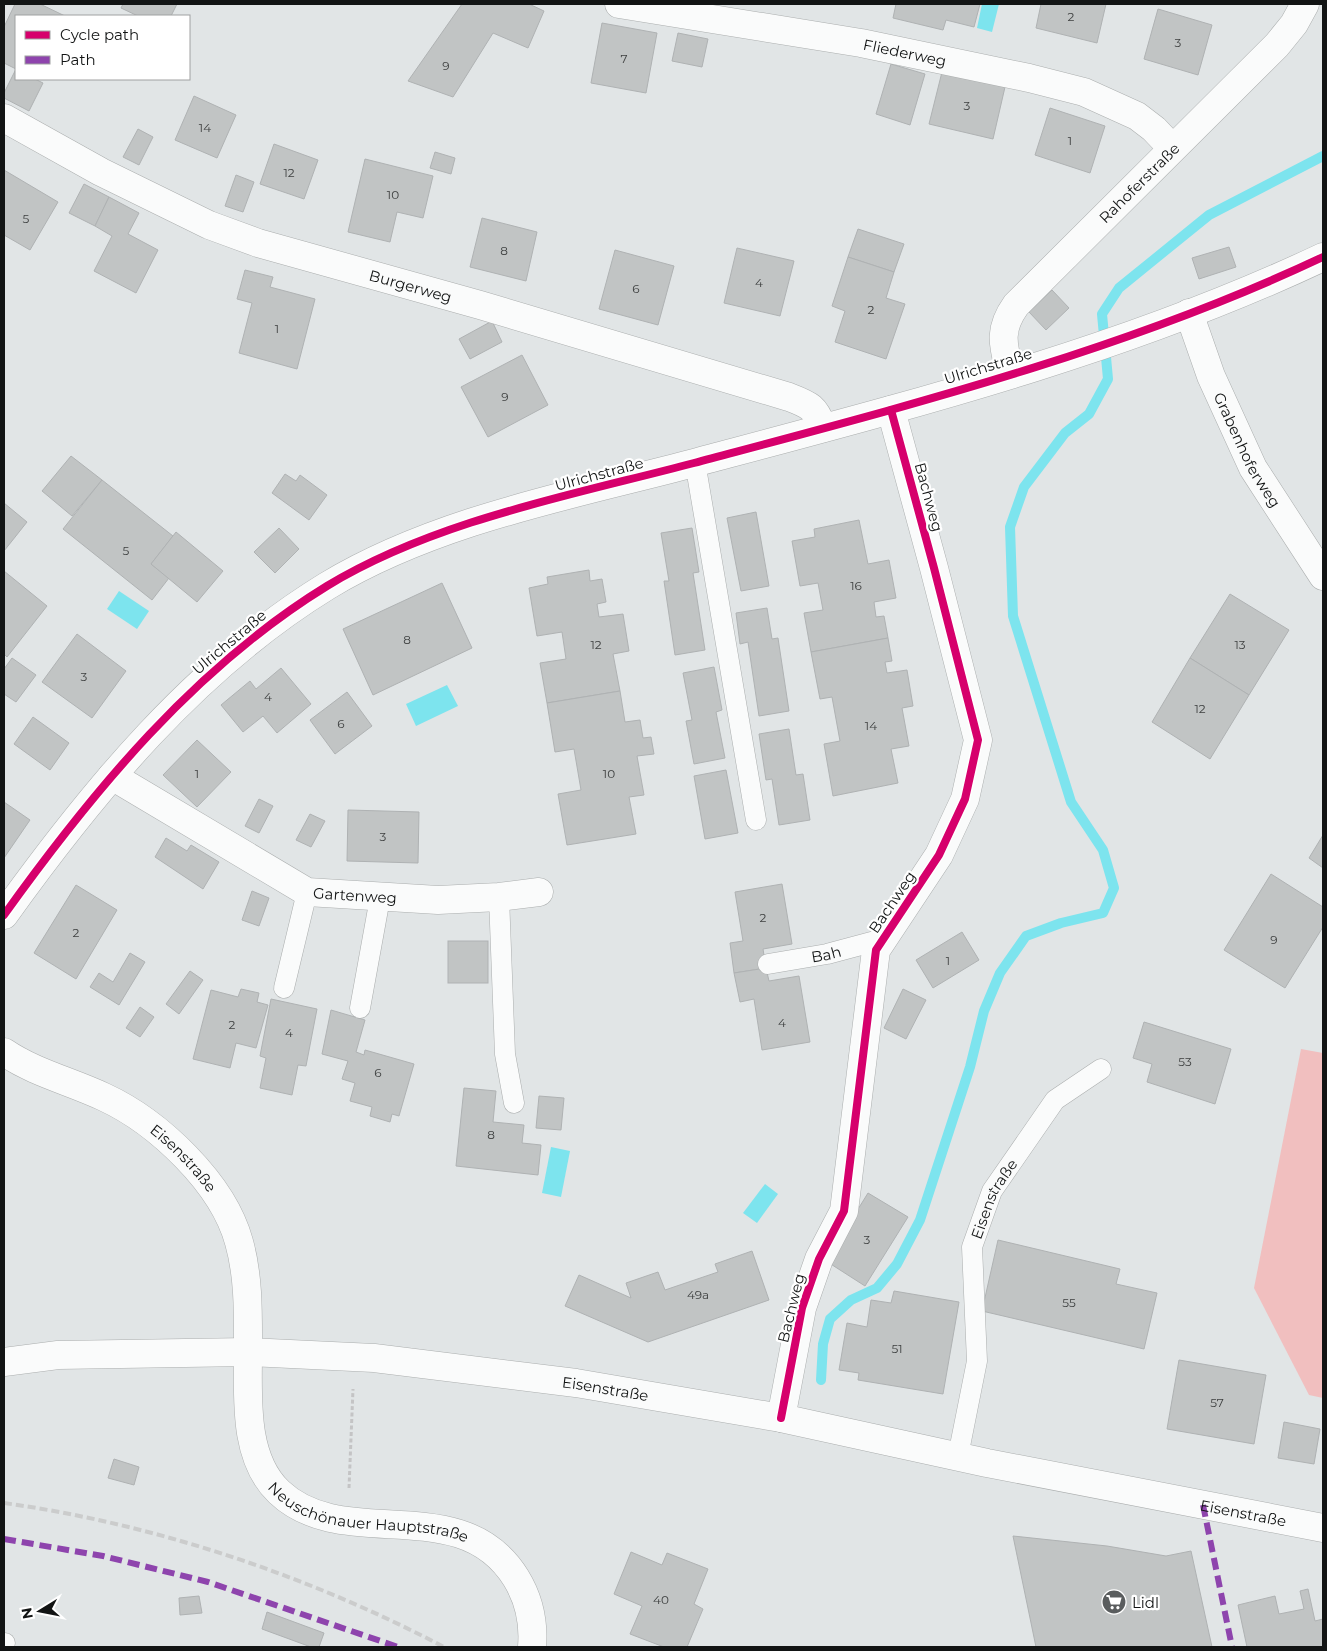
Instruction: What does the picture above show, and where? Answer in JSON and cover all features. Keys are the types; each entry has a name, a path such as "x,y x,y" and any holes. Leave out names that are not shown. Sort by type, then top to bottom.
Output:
{"street":[{"name":"Fliederweg","path":"619,4 861,43 1029,78 1084,92 1137,116 1154,129 1172,148"},
{"name":"Rahoferstraße","path":"1010,373 1003,346 1003,331 1007,317 1016,305 1276,45 1294,24 1305,4"},
{"name":"Burgerweg","path":"4,118 101,172 217,228 258,243 480,305 789,397 807,404 817,412 823,428"},
{"name":"Ulrichstraße","path":"4,915 66,830 112,776 190,693 235,653 280,617 330,585 387,555 438,534 506,513 891,410 1068,356 1252,291 1323,257"},
{"name":"Grabenhoferweg","path":"1189,313 1211,376 1253,468 1323,576"},
{"name":"Bachweg","path":"781,1418 802,1308 819,1259 844,1211 876,950 939,855 965,799 978,740 891,410"},
{"name":"Gartenweg","path":"112,776 307,892 380,898 438,900 499,897 539,892"},
{"name":"Eisenstraße","path":"4,1052 39,1072 104,1096 136,1113 164,1134 190,1162 232,1220 240,1244 245,1279 248,1352"},
{"name":"Eisenstraße","path":"4,1362 58,1355 248,1352 354,1356 576,1383 781,1418 958,1456 1323,1528"},
{"name":"Neuschönauer Hauptstraße","path":"248,1352 251,1431 256,1453 266,1474 278,1492 294,1504 318,1514 347,1520 448,1530 473,1538 511,1570 523,1590 530,1612 532,1647"}],"lane":[{"path":"695,462 756,820"},
{"path":"284,988 307,892"},
{"path":"499,897 505,1054 514,1103"},
{"path":"360,1008 380,898"},
{"name":"Bah","path":"768,964 827,954 883,939"},
{"name":"Eisenstraße","path":"958,1456 977,1361 972,1291 972,1247 992,1191 1055,1100 1101,1069"}],"path":[{"path":"347,1520 354,1356"}],"shaded area":[{"path":"1301,1049 1323,1053 1323,1398 1309,1395 1254,1288"}],"water":[{"path":"982,4 999,4 992,32 977,28"},
{"path":"119,591 149,611 137,629 107,609"},
{"path":"447,685 458,706 416,726 406,704"},
{"path":"551,1147 570,1151 561,1197 542,1193"},
{"path":"765,1184 778,1194 757,1223 743,1213"}],"building":[{"path":"15,4 40,4 63,15 15,15 15,68 4,63 4,27"},
{"path":"123,4 177,4 172,15 136,15 121,8"},
{"path":"462,4 529,4 544,11 528,48 493,33 453,97 408,81"},
{"path":"896,4 980,4 974,27 946,20 943,30 893,18"},
{"path":"1041,4 1106,4 1097,43 1036,28"},
{"path":"1158,9 1212,25 1198,75 1144,59"},
{"path":"602,23 657,33 646,93 591,83"},
{"path":"678,33 708,39 702,67 672,61"},
{"path":"891,64 925,74 910,125 876,114"},
{"path":"15,71 15,80 37,80 43,83 29,111 4,98 4,93"},
{"path":"942,72 1005,87 993,139 929,124"},
{"path":"194,96 236,115 217,158 175,140"},
{"path":"1050,108 1105,126 1090,173 1035,155"},
{"path":"138,129 153,137 139,165 123,157"},
{"path":"274,144 318,160 304,199 260,184"},
{"path":"435,152 455,158 451,174 430,168"},
{"path":"365,159 433,176 423,218 397,212 390,242 348,232"},
{"path":"4,170 58,202 30,250 4,235"},
{"path":"236,175 254,182 243,212 225,206"},
{"path":"84,184 109,197 95,226 69,213"},
{"path":"109,197 139,213 128,234 158,250 136,293 94,271 112,236 95,226"},
{"path":"482,218 537,232 526,281 470,267"},
{"path":"858,229 904,244 894,272 848,257"},
{"path":"1229,247 1236,267 1199,279 1192,258"},
{"path":"737,248 794,261 780,316 724,303"},
{"path":"615,250 674,266 658,325 599,309"},
{"path":"848,257 894,272 886,298 905,304 886,359 835,342 845,311 832,306"},
{"path":"245,270 273,277 270,287 315,299 297,369 239,353 252,303 237,299"},
{"path":"1052,290 1069,308 1046,330 1029,312"},
{"path":"492,321 502,342 470,359 459,339"},
{"path":"522,355 548,405 488,437 461,387"},
{"path":"71,456 102,480 72,516 42,491"},
{"path":"285,474 296,481 300,475 327,495 309,520 272,493"},
{"path":"102,480 173,536 151,564 169,578 152,600 63,529"},
{"path":"4,503 27,522 4,551"},
{"path":"756,512 769,586 741,591 727,518"},
{"path":"859,520 868,564 889,560 896,598 874,602 876,617 884,616 888,638 811,652 804,613 823,610 818,583 800,586 792,541 815,537 814,529"},
{"path":"279,528 299,549 275,573 254,552"},
{"path":"692,528 699,572 693,573 705,650 675,655 664,581 669,581 661,533"},
{"path":"176,532 223,571 197,602 151,564"},
{"path":"589,570 590,581 602,579 606,602 597,604 599,617 623,614 629,651 613,654 620,691 547,703 540,663 566,659 562,632 537,636 529,588 548,584 547,577"},
{"path":"4,571 47,606 7,657 4,654"},
{"path":"442,583 472,648 373,695 343,629"},
{"path":"1230,594 1289,630 1249,695 1190,658"},
{"path":"767,608 772,639 778,638 789,711 759,716 748,642 740,644 736,613"},
{"path":"77,634 126,671 92,718 42,682"},
{"path":"888,638 892,661 885,662 887,673 907,670 913,706 902,708 909,746 891,749 898,783 833,796 824,744 840,741 832,697 820,699 811,652"},
{"path":"12,658 36,675 16,702 4,694 4,669"},
{"path":"1190,658 1249,695 1210,759 1152,722"},
{"path":"714,667 722,710 716,712 725,758 694,764 686,721 692,720 683,673"},
{"path":"281,668 311,704 277,733 263,716 243,732 221,705 250,681 256,689"},
{"path":"620,691 625,722 640,720 643,738 651,737 654,754 637,756 644,795 629,797 636,834 567,845 558,794 581,790 574,749 555,752 547,703"},
{"path":"347,692 372,726 335,754 310,720"},
{"path":"33,717 69,743 50,770 14,744"},
{"path":"789,729 796,775 803,774 810,820 779,825 772,779 766,780 759,734"},
{"path":"197,740 231,772 197,807 163,775"},
{"path":"726,770 738,833 705,839 694,776"},
{"path":"259,799 273,806 259,833 245,826"},
{"path":"4,802 30,820 4,858"},
{"path":"348,810 419,812 418,863 347,861"},
{"path":"310,814 325,821 311,847 296,840"},
{"path":"1323,835 1323,868 1309,858"},
{"path":"166,838 187,851 191,845 219,862 203,889 155,857"},
{"path":"1271,874 1323,907 1323,927 1285,988 1224,950"},
{"path":"782,884 792,944 763,949 766,968 734,973 730,943 743,941 735,892"},
{"path":"76,885 117,910 76,979 34,953"},
{"path":"252,891 269,898 259,926 242,920"},
{"path":"962,932 979,960 933,988 916,960"},
{"path":"448,941 488,941 488,983 448,983"},
{"path":"130,953 145,962 119,1005 90,987 99,973 113,982"},
{"path":"766,968 769,981 799,976 810,1042 762,1050 754,999 740,1002 734,973"},
{"path":"190,971 203,980 179,1014 166,1004"},
{"path":"241,989 259,993 257,1002 268,1005 256,1048 236,1043 230,1068 193,1059 211,990 238,997"},
{"path":"903,989 926,1000 906,1039 884,1028"},
{"path":"271,999 317,1009 306,1066 298,1065 292,1095 260,1088 266,1058 260,1056"},
{"path":"140,1007 154,1017 140,1037 126,1028"},
{"path":"331,1010 365,1020 356,1052 364,1055 365,1050 414,1064 399,1116 392,1114 390,1122 370,1116 372,1107 350,1101 355,1083 342,1079 348,1061 322,1054"},
{"path":"1144,1022 1231,1049 1215,1104 1147,1082 1152,1064 1133,1058"},
{"path":"464,1088 496,1091 493,1122 524,1125 522,1143 541,1145 538,1175 456,1166"},
{"path":"539,1096 564,1098 561,1130 536,1128"},
{"path":"868,1193 908,1217 865,1286 826,1261"},
{"path":"998,1240 1120,1269 1116,1284 1157,1293 1144,1349 982,1311"},
{"path":"752,1251 769,1300 648,1342 565,1306 579,1275 631,1298 626,1283 658,1272 665,1290 718,1272 715,1264"},
{"path":"894,1291 959,1302 943,1394 858,1380 859,1373 839,1370 847,1323 867,1327 871,1300 891,1303"},
{"path":"1179,1360 1266,1375 1254,1444 1167,1429"},
{"path":"1284,1422 1320,1429 1314,1464 1278,1458"},
{"path":"114,1459 139,1467 134,1485 108,1478"},
{"name":"Lidl","path":"1013,1536 1107,1546 1166,1556 1191,1551 1212,1647 1036,1647"},
{"path":"631,1552 662,1565 667,1553 708,1569 694,1604 703,1609 687,1647 664,1647 630,1634 642,1606 614,1594"},
{"path":"1308,1589 1315,1621 1323,1619 1323,1647 1247,1647 1238,1605 1275,1596 1279,1614 1304,1609 1300,1591"},
{"path":"199,1596 202,1613 180,1615 179,1598"},
{"path":"267,1612 324,1633 319,1647 311,1647 262,1629"}],"waterway":[{"path":"821,1380 823,1344 830,1319 851,1300 877,1288 897,1264 920,1220 970,1067 984,1011 1000,973 1026,936 1061,923 1103,913 1114,888 1103,850 1071,802 1013,616 1010,527 1024,487 1065,433 1089,414 1108,379 1102,314 1119,288 1209,215 1323,156"}],"railway":[{"path":"4,1503 61,1512 117,1524 230,1556 340,1598 393,1621 444,1647"}],"marked path":[{"path":"1203,1505 1232,1647"},
{"path":"4,1539 103,1556 208,1582 398,1647"}],"cycle path":[{"path":"4,915 73,823 149,734 190,693 233,654 279,618 327,586 369,563 413,543 506,512 854,420 1014,374 1171,321 1248,291 1323,257"},
{"path":"781,1418 802,1308 819,1259 844,1211 876,950 939,855 965,799 978,740 891,410"}],"place":[{"name":"Lidl","path":"1114,1602"}]}
